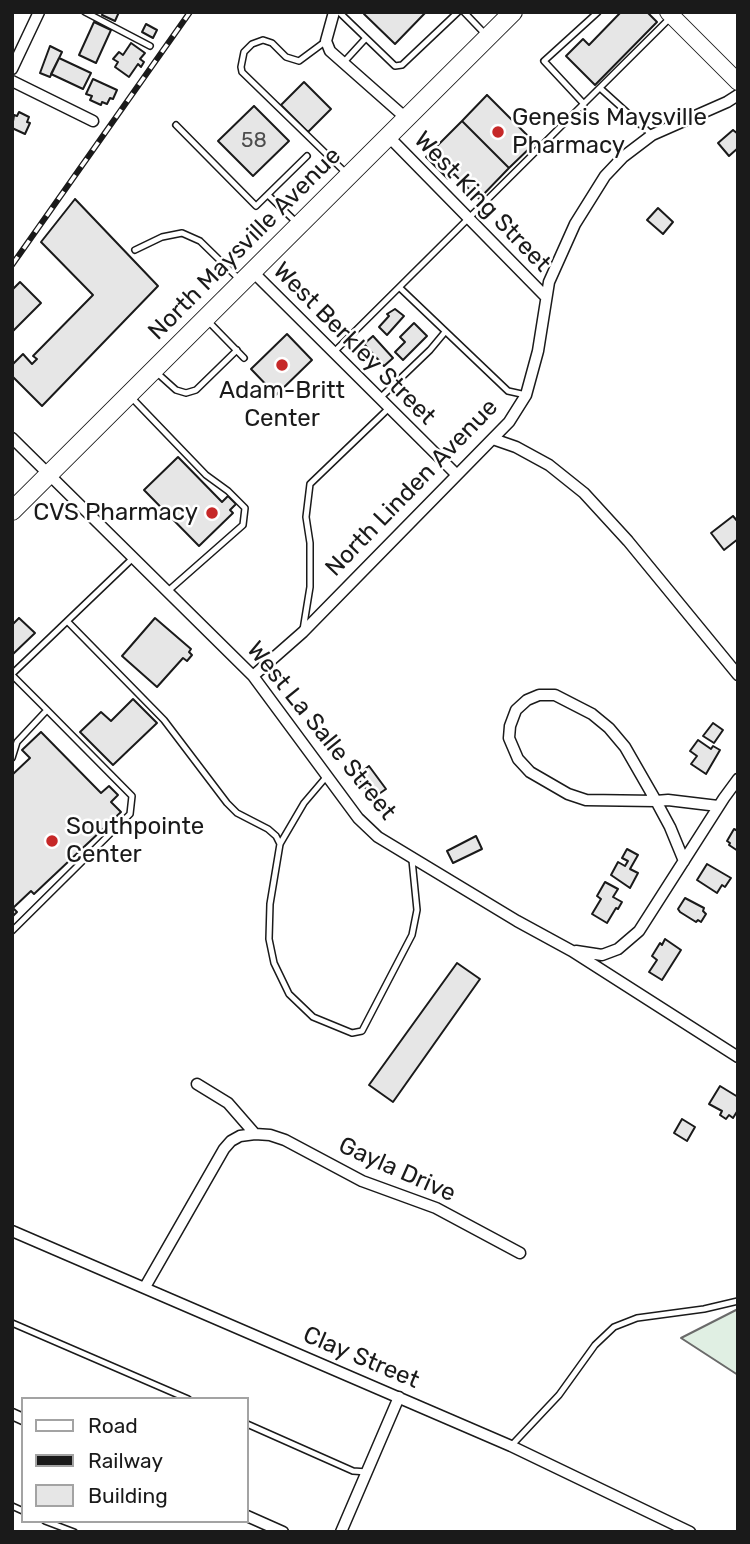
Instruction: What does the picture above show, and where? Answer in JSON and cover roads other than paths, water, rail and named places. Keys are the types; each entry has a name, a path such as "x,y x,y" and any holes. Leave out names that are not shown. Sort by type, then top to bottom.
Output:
{"main road":[{"name":"North Maysville Avenue","path":"15,503 49,474 513,12"}],"street":[{"path":"12,69 39,12"},
{"path":"334,12 326,41 330,51 407,119"},
{"path":"672,14 738,82"},
{"path":"12,81 93,121"},
{"name":"North Linden Avenue","path":"253,676 303,632 509,422 526,395 538,351 549,282 566,240 596,189 623,157 652,135 738,95"},
{"name":"West King Street","path":"388,137 545,296"},
{"name":"West Berkley Street","path":"247,277 333,353 456,474"},
{"name":"West La Salle Street","path":"12,438 253,676 358,818 379,837 412,859 572,951 738,1057"},
{"path":"493,439 516,447 549,465 584,493 628,541 738,675"},
{"path":"684,861 656,801 625,747 609,727 592,714 555,695 539,695 527,700 516,710 509,738 518,759 530,772 568,794 586,800 656,801 719,806"},
{"path":"572,951 602,955 629,942 639,931 738,779"},
{"path":"197,1084 228,1103 256,1134"},
{"path":"145,1287 225,1149 231,1141 240,1136 256,1134"},
{"name":"Gayla Drive","path":"256,1134 285,1140 362,1181 436,1208 520,1253"},
{"name":"Clay Street","path":"12,1231 511,1446 690,1532"},
{"path":"341,1532 399,1397"},
{"path":"248,1516 283,1532"}],"lane":[{"path":"85,12 150,46"},
{"path":"340,12 395,66 402,65 458,12"},
{"path":"464,12 488,37"},
{"path":"584,104 544,61 598,12"},
{"path":"333,353 672,14"},
{"path":"342,64 366,38"},
{"path":"326,41 299,61 286,57 272,43 263,40 252,44 244,52 241,67 242,72 349,177"},
{"path":"600,88 652,135"},
{"path":"176,125 256,206 307,156"},
{"path":"268,195 300,225"},
{"path":"135,250 162,237 182,233 200,241 247,277"},
{"path":"400,288 509,391 526,395"},
{"path":"206,319 244,358"},
{"path":"379,399 445,332"},
{"path":"154,370 166,383 186,393 195,390 237,350"},
{"path":"129,395 206,475 245,508 243,525 168,591"},
{"path":"303,632 310,587 310,543 306,517 310,484 388,409"},
{"path":"12,931 130,814 132,796 12,675 134,557"},
{"path":"68,622 164,720 226,803 237,813 268,829 276,836 279,844"},
{"path":"12,758 17,742 47,710"},
{"path":"327,776 304,803 279,844 270,904 269,939 274,963 289,994 313,1017 352,1033 362,1031 412,935 417,911 412,859"},
{"path":"511,1446 559,1395 595,1345 614,1327 638,1318 704,1309 738,1301"},
{"path":"12,1324 183,1397"},
{"path":"248,1424 353,1471 367,1472"},
{"path":"51,1523 74,1532"}],"railway":[{"path":"12,265 190,12"}],"place":[{"name":"Genesis Maysville Pharmacy","path":"498,132"},
{"name":"Adam-Britt Center","path":"282,365"},
{"name":"CVS Pharmacy","path":"212,513"},
{"name":"Southpointe Center","path":"52,841"}]}
